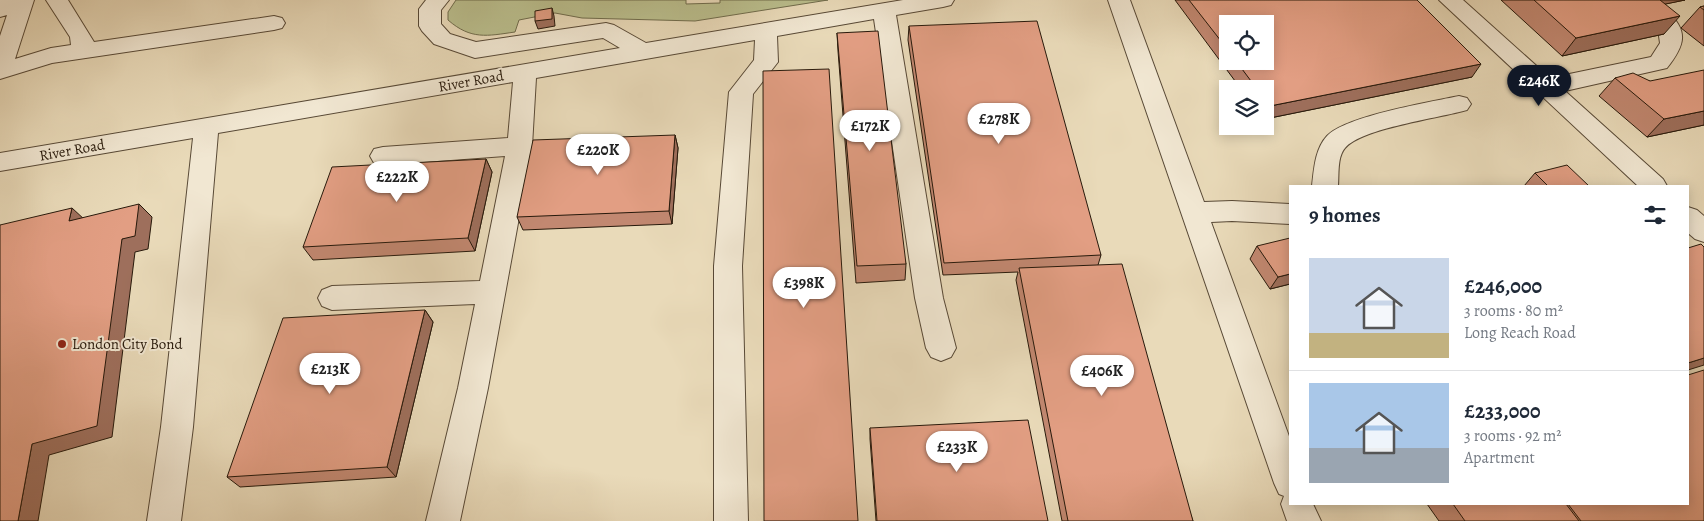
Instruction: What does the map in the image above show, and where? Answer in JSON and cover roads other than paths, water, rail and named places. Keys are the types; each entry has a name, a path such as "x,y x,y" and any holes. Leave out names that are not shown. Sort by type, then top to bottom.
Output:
{"street":[{"path":"0,10 4,0"},
{"path":"0,70 23,0"},
{"path":"57,0 83,41 82,51"},
{"path":"438,0 430,9 430,26 442,39 475,50 606,30 644,52"},
{"name":"River Road","path":"0,162 943,0"},
{"path":"1119,0 1289,480"},
{"path":"1450,0 1653,185"},
{"path":"1545,87 1659,64 1673,42 1673,34 1658,16 1640,0"},
{"path":"884,10 929,298 941,348"},
{"path":"0,70 52,56 274,24"},
{"path":"731,521 729,257 741,92 766,62 766,30"},
{"path":"443,521 492,292 520,146 525,72"},
{"path":"1325,185 1328,157 1336,140 1361,128 1459,104"},
{"path":"164,521 177,427 206,127"},
{"path":"383,156 520,146"},
{"path":"1194,213 1232,211 1289,214"},
{"path":"1689,218 1704,232"},
{"path":"332,298 492,292"},
{"path":"1298,505 1304,521"}],"place":[{"name":"London City Bond","path":"62,344"}]}
